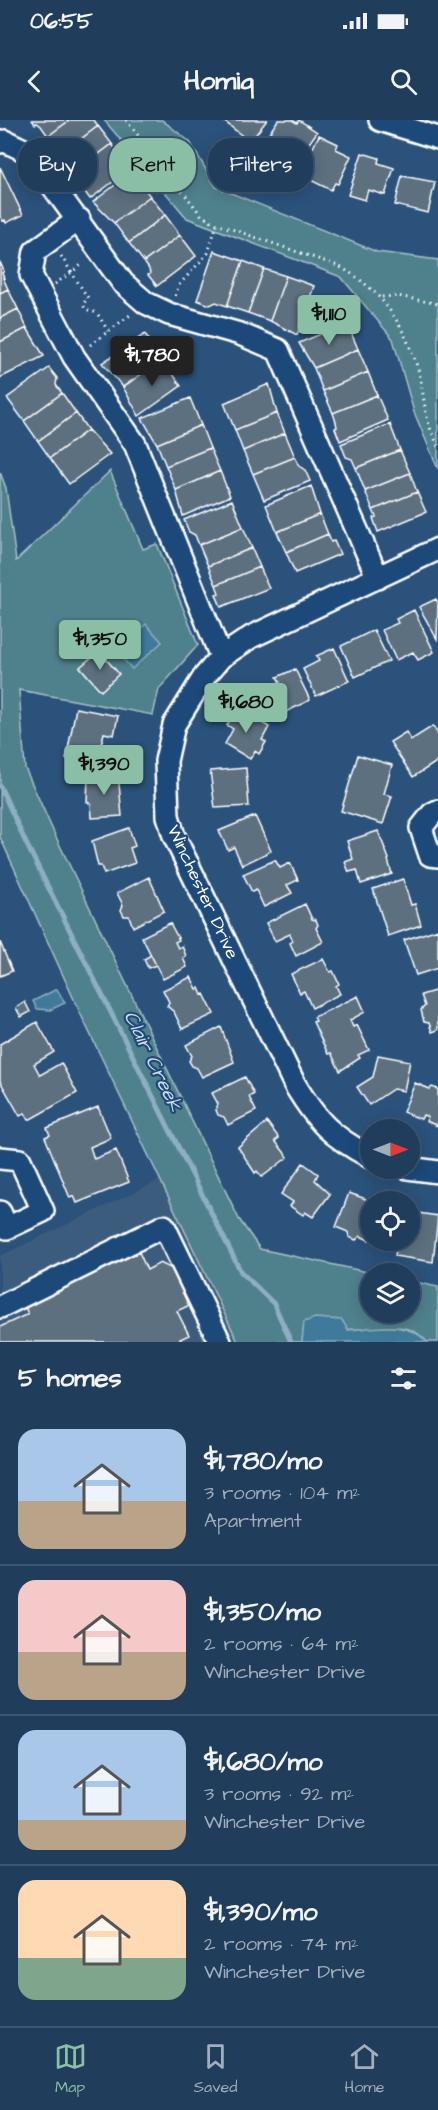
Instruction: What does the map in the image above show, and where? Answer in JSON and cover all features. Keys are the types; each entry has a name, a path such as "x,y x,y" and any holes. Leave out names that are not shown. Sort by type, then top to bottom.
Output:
{"street":[{"path":"380,120 438,138"},
{"path":"0,142 5,141 28,152 79,219 123,284 146,303 170,314 240,334 278,350 378,579"},
{"path":"79,219 35,251 31,275 74,357 135,444 221,657"},
{"name":"Winchester Drive","path":"360,1151 338,1139 314,1116 300,1093 171,826 168,816 166,760 174,725 204,677 221,657 251,637 438,549"},
{"path":"438,811 432,814 421,828 430,855 438,856"},
{"path":"0,1158 20,1160 43,1211 7,1228 0,1212"},
{"path":"420,1170 438,1172"},
{"path":"0,1307 164,1226 220,1342"}],"path":[{"path":"126,120 195,210 217,224 338,266 356,275 382,297 404,334 417,368 428,422 438,447"},
{"path":"170,314 179,285 208,253 217,224"},
{"path":"52,239 70,273 88,298 83,304 85,309 97,313 108,332"},
{"path":"40,294 101,252"},
{"path":"382,297 398,296 438,304"},
{"path":"74,357 146,303"}],"shaded area":[{"path":"146,624 162,642 132,669 116,651"},
{"path":"57,989 65,1003 50,1010 37,1009 33,1001"},
{"path":"160,1180 238,1342 0,1342 0,1256"},
{"path":"315,1318 342,1320 348,1330 401,1328 419,1335 427,1342 302,1342 304,1322"}],"green space":[{"path":"104,120 162,120 185,138 119,138"},
{"path":"196,152 208,173 208,192 228,192 377,252 438,260 438,469 414,412 393,339 341,277 187,218 165,192 196,192"},
{"path":"110,471 143,549 157,544 198,645 159,689 153,715 19,690 25,768 239,1219 260,1249 360,1270 360,1323 420,1323 420,1283 438,1287 438,1342 427,1342 409,1329 399,1327 346,1329 304,1322 302,1342 238,1342 82,1017 0,837 0,472 6,488 16,561"}],"building":[{"path":"32,120 70,120 48,136 41,126"},
{"path":"70,120 94,120 98,126 82,138 49,138 48,136"},
{"path":"226,120 267,120 253,138 245,138 225,122"},
{"path":"278,120 292,120 297,123 299,120 317,132 313,138 266,138"},
{"path":"98,126 109,140 109,146 97,155 97,138 82,138"},
{"path":"319,135 338,144 336,149 351,156 338,184 335,183 331,190 313,181 313,148"},
{"path":"109,146 109,185 90,199 85,192 97,192 97,155"},
{"path":"362,153 379,158 378,163 394,168 385,195 368,190 365,200 348,195"},
{"path":"0,167 23,215 6,223 0,216"},
{"path":"402,176 435,182 428,213 395,205"},
{"path":"109,190 109,192 147,192 150,196 114,223 93,202"},
{"path":"150,196 165,215 129,243 114,223"},
{"path":"165,215 180,235 144,262 129,243"},
{"path":"180,235 196,256 157,286 148,275 150,274 149,269 144,262"},
{"path":"214,251 243,261 227,306 216,302 210,305 197,300"},
{"path":"243,261 264,269 248,313 227,306"},
{"path":"0,262 8,289 0,293"},
{"path":"264,269 286,276 270,321 248,313"},
{"path":"286,276 314,286 297,335 270,321"},
{"path":"8,289 18,309 0,318 0,293"},
{"path":"18,309 27,328 0,342 0,318"},
{"path":"347,323 358,349 314,368 299,343"},
{"path":"27,328 44,356 0,378 0,342"},
{"path":"145,334 163,359 123,387 102,363"},
{"path":"358,349 368,372 323,391 314,368"},
{"path":"163,359 181,386 139,416 123,387"},
{"path":"49,368 57,378 56,385 62,393 24,421 7,398"},
{"path":"368,372 377,395 333,413 323,391"},
{"path":"269,384 277,413 235,430 224,403"},
{"path":"62,393 76,413 38,441 24,421"},
{"path":"377,395 388,420 340,441 333,413"},
{"path":"190,398 201,425 157,444 142,418"},
{"path":"76,413 88,430 50,458 38,441"},
{"path":"277,413 285,433 243,451 235,430"},
{"path":"390,424 400,450 356,468 352,459 346,457 341,444"},
{"path":"201,425 210,448 166,466 157,444"},
{"path":"88,430 110,454 69,484 50,458"},
{"path":"285,433 295,457 253,474 243,451"},
{"path":"210,448 220,471 176,490 166,466"},
{"path":"400,450 410,473 365,491 356,468"},
{"path":"295,457 310,481 264,500 253,474"},
{"path":"220,471 230,496 183,516 176,490"},
{"path":"410,473 417,492 373,510 365,491"},
{"path":"311,486 320,514 277,532 266,505"},
{"path":"417,492 426,512 378,532 373,510"},
{"path":"232,500 243,527 199,545 195,535 189,532 184,520"},
{"path":"320,514 328,534 286,552 277,532"},
{"path":"243,527 252,548 208,566 199,545"},
{"path":"328,534 340,554 295,573 286,552"},
{"path":"252,548 260,567 216,585 208,566"},
{"path":"260,567 269,588 221,607 216,594 219,593 216,585"},
{"path":"436,599 438,603 437,639 419,607"},
{"path":"414,610 434,652 418,660 413,652 396,660 382,630 398,623 396,619"},
{"path":"374,630 389,661 355,677 341,646"},
{"path":"334,648 349,681 316,696 303,669 319,661 316,656"},
{"path":"99,651 119,674 101,691 80,667"},
{"path":"295,669 310,700 276,717 264,690 280,682 277,677"},
{"path":"76,708 118,716 114,735 104,733 96,765 66,759"},
{"path":"237,708 269,727 262,740 266,742 259,754 255,751 250,759 225,744 233,729 227,725"},
{"path":"433,726 438,734 438,761 413,777 390,742 406,732 411,740"},
{"path":"358,755 392,765 384,794 392,796 383,824 341,811"},
{"path":"246,768 249,806 215,808 210,771"},
{"path":"118,773 122,816 92,818 91,804 87,802 88,776"},
{"path":"255,816 271,851 242,865 234,847 228,850 219,831"},
{"path":"129,828 135,846 130,848 135,863 104,874 101,866 98,866 92,841"},
{"path":"378,831 392,874 361,884 357,870 349,872 345,862 353,859 347,841"},
{"path":"275,860 280,868 290,863 298,880 287,885 292,893 264,907 256,890 252,892 243,874"},
{"path":"149,877 164,911 133,927 129,916 124,916 121,910 123,905 117,893"},
{"path":"403,879 411,905 415,904 421,925 388,936 373,889"},
{"path":"305,904 312,919 316,920 318,925 316,928 323,942 296,956 290,943 293,941 290,934 275,941 266,923"},
{"path":"170,923 179,940 175,942 178,948 182,946 186,956 183,958 187,967 163,979 142,937"},
{"path":"438,929 438,968 416,975 404,940"},
{"path":"0,942 12,971 0,976"},
{"path":"151,955 156,965 148,968 144,959"},
{"path":"323,959 330,972 333,971 339,984 336,986 340,994 312,1008 304,991 300,993 291,974"},
{"path":"191,977 197,989 199,988 202,995 204,994 214,1014 182,1029 174,1012 167,1006 169,1002 163,990"},
{"path":"438,990 438,1030 432,1032 429,1023 424,1022 421,1010 425,1006 421,995"},
{"path":"358,996 365,1012 350,1020 353,1027 357,1025 369,1050 358,1055 360,1058 340,1071 331,1053 328,1054 313,1022 316,1021 314,1017"},
{"path":"25,1002 30,1012 21,1017 16,1008"},
{"path":"37,1022 54,1052 34,1064 40,1075 61,1063 77,1093 29,1120 25,1113 20,1116 0,1081 0,1044"},
{"path":"221,1027 234,1062 202,1077 189,1061 192,1056 186,1045"},
{"path":"378,1055 410,1061 404,1091 393,1089 369,1105 357,1087 373,1077"},
{"path":"245,1077 254,1094 249,1097 256,1111 228,1125 224,1117 218,1115 216,1110 218,1104 212,1093"},
{"path":"415,1083 430,1089 432,1087 438,1089 438,1126 426,1121 428,1117 423,1115 421,1119 403,1112"},
{"path":"98,1107 111,1138 90,1147 94,1159 116,1150 129,1182 77,1203 74,1196 70,1198 45,1137 50,1135 47,1128"},
{"path":"267,1122 279,1138 275,1141 288,1157 262,1177 257,1171 255,1173 238,1147"},
{"path":"303,1163 318,1174 315,1180 330,1194 313,1217 305,1212 303,1215 290,1206 293,1202 281,1194"},
{"path":"349,1193 360,1197 360,1236 356,1240 349,1237 348,1232 336,1227"},
{"path":"420,1213 438,1216 433,1262 395,1256 396,1251 420,1251"},
{"path":"139,1252 147,1270 160,1263 179,1272 194,1303 177,1311 189,1335 180,1339 182,1342 0,1342 0,1327 28,1314 25,1307"}],"waterway":[{"name":"Clair Creek","path":"0,786 26,843 241,1272 274,1304 291,1342"}]}
